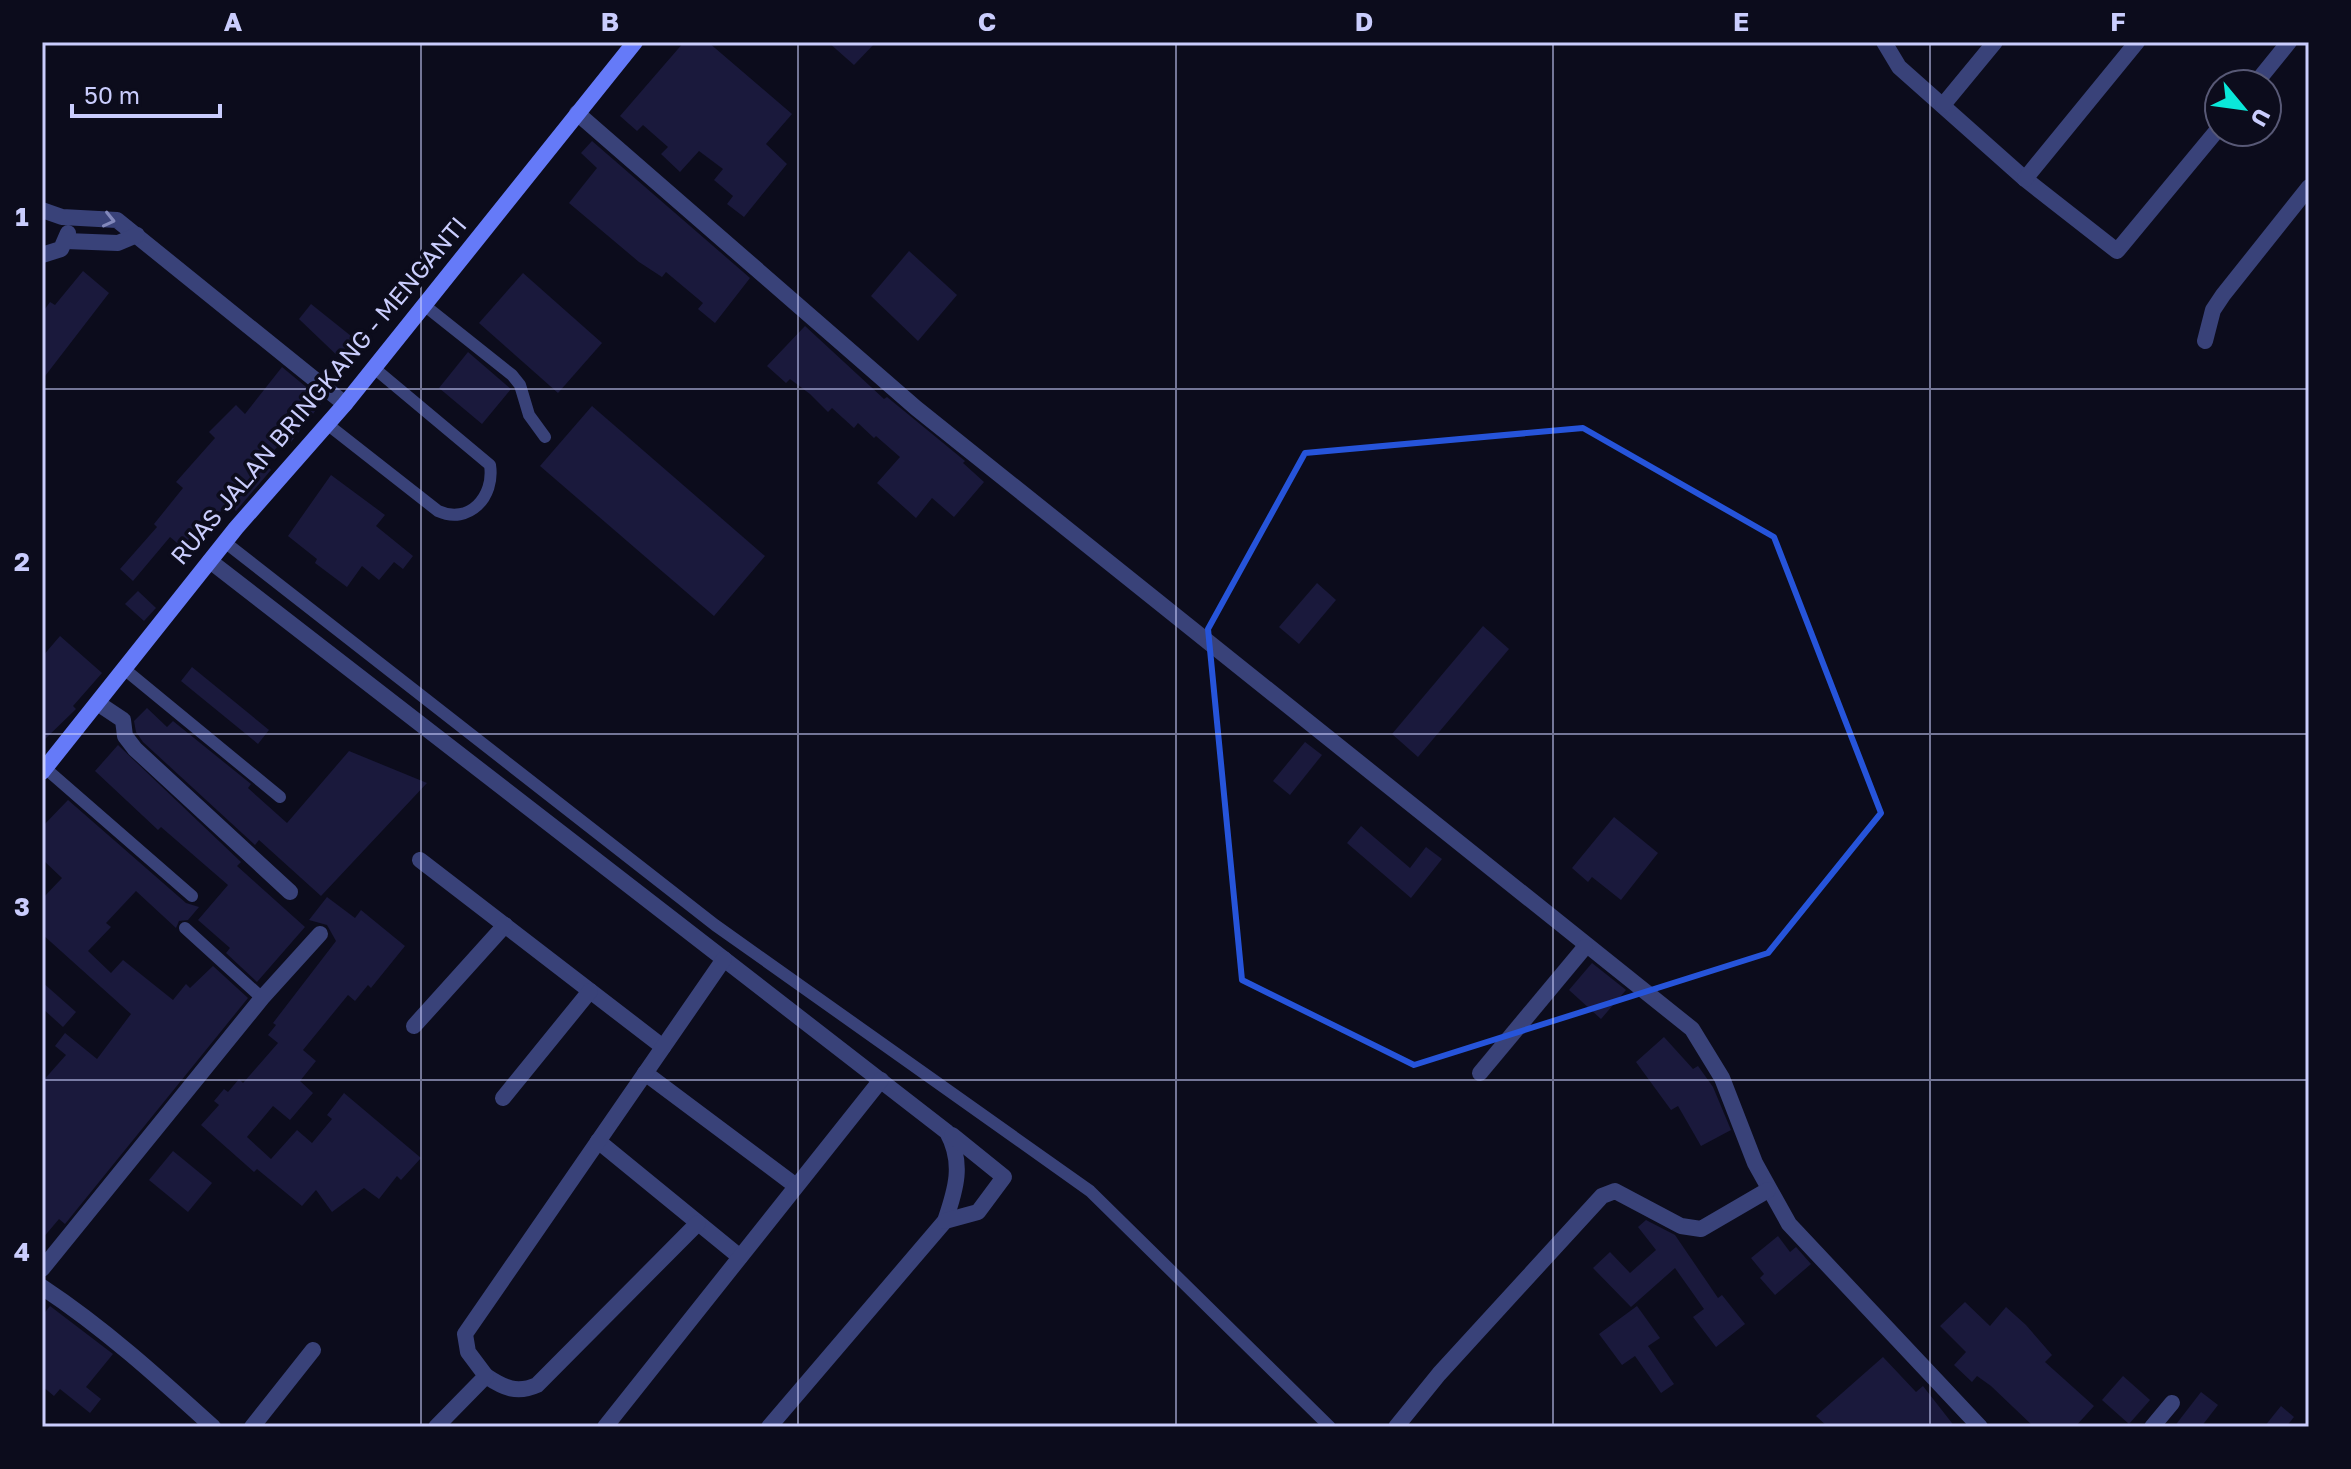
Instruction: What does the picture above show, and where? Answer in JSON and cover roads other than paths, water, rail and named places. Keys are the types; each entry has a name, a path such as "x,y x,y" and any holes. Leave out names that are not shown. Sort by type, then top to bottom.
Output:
{"main road":[{"name":"RUAS JALAN BRINGKANG - MENGANTI","path":"44,770 210,561 345,404 635,42"}],"street":[{"path":"1884,42 1899,67 2025,179 2117,251 2203,147"},
{"path":"1943,105 1995,42"},
{"path":"2025,179 2137,42"},
{"path":"2268,68 2289,42"},
{"path":"577,113 916,408 1585,947 1692,1029 1722,1078 1768,1190 1789,1224 1980,1427"},
{"path":"2205,341 2213,310 2223,295 2309,187"},
{"path":"42,210 62,217 117,220 345,404"},
{"path":"43,257 53,254 66,241 68,233 62,217"},
{"path":"66,241 118,243 137,235"},
{"path":"210,561 1004,1177 978,1212 945,1221"},
{"path":"99,704 123,720 125,736 135,749 290,892"},
{"path":"420,860 663,1047"},
{"path":"414,1026 505,925"},
{"path":"42,1269 262,998 320,934"},
{"path":"1480,1073 1585,947"},
{"path":"698,1223 537,1385 525,1390 505,1389 486,1376 468,1352 465,1334 724,959"},
{"path":"503,1098 590,991"},
{"path":"645,1073 796,1186"},
{"path":"605,1427 881,1080"},
{"path":"769,1427 945,1221 957,1187 958,1151 947,1132"},
{"path":"598,1141 740,1257"},
{"path":"1396,1427 1439,1374 1602,1196 1615,1191 1681,1226 1701,1229 1768,1190"},
{"path":"42,1287 155,1374 213,1427"},
{"path":"252,1427 313,1350"},
{"path":"436,1427 486,1376"},
{"path":"2152,1427 2172,1403"}],"lane":[{"path":"424,305 512,375 520,385 529,415 545,437"},
{"path":"327,424 438,511 453,518 466,515 481,501 492,480 490,465 374,368"},
{"path":"226,543 715,925 1090,1191 1330,1427"},
{"path":"123,668 280,797"},
{"path":"44,770 192,896"},
{"path":"185,928 262,998"}]}
